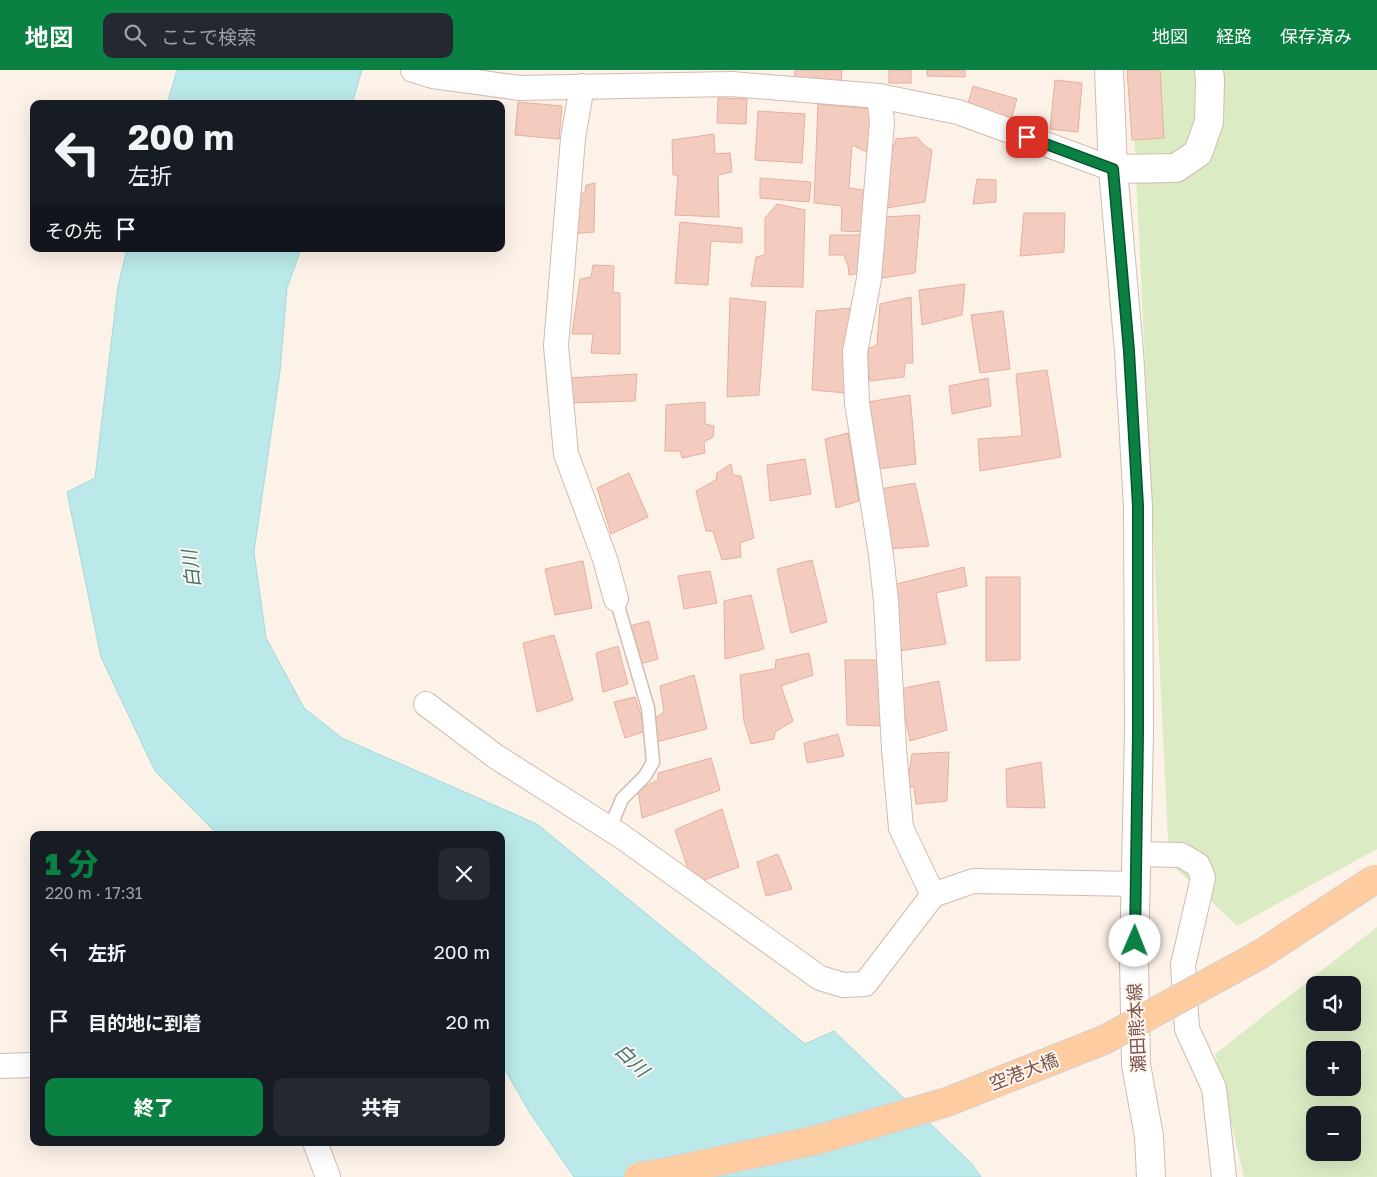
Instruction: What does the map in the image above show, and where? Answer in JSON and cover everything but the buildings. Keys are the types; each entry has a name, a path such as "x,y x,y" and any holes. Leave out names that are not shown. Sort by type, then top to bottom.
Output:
{"main road":[{"name":"瀬田熊本線","path":"1109,70 1113,169 1129,351 1138,506 1138,733 1134,960 1136,1065 1149,1136 1151,1177"},
{"path":"1113,169 1176,168 1198,153 1209,122 1209,70"},
{"name":"空港大橋","path":"638,1177 817,1140 946,1102 1104,1040 1261,954 1375,879"}],"street":[{"path":"423,73 519,88 731,77 879,96 958,112 1113,169"},
{"path":"582,86 572,138 556,346 566,454 604,559 616,599"},
{"path":"879,96 882,122 869,279 855,352 857,403 881,555 886,601 894,749 901,828 933,895"},
{"path":"426,704 495,756 610,828 820,978 843,985 865,984 933,895 973,881 1136,884"},
{"path":"1136,854 1181,854 1198,864 1203,878 1183,965 1187,1029 1214,1088 1224,1177"},
{"path":"0,1066 30,1065"},
{"path":"316,1146 328,1177"}],"lane":[{"path":"610,828 622,800 645,776 653,762 648,708 616,599"}],"green space":[{"path":"1131,70 1377,70 1377,849 1237,926 1169,862"},
{"path":"1377,927 1377,1177 1244,1177 1215,1054 1306,983 1306,1031 1361,1031 1361,976 1314,976"}],"water":[{"path":"177,70 362,70 353,100 168,100"},
{"name":"白川","path":"126,252 300,252 287,288 280,371 254,552 266,638 304,708 342,738 537,824 805,1044 834,1031 972,1164 981,1177 574,1177 530,1113 505,1070 505,831 214,831 155,771 101,657 67,492 95,478 118,286"}],"route":[{"path":"1027,137 1113,169 1129,351 1138,506 1138,733 1135,941"}]}
